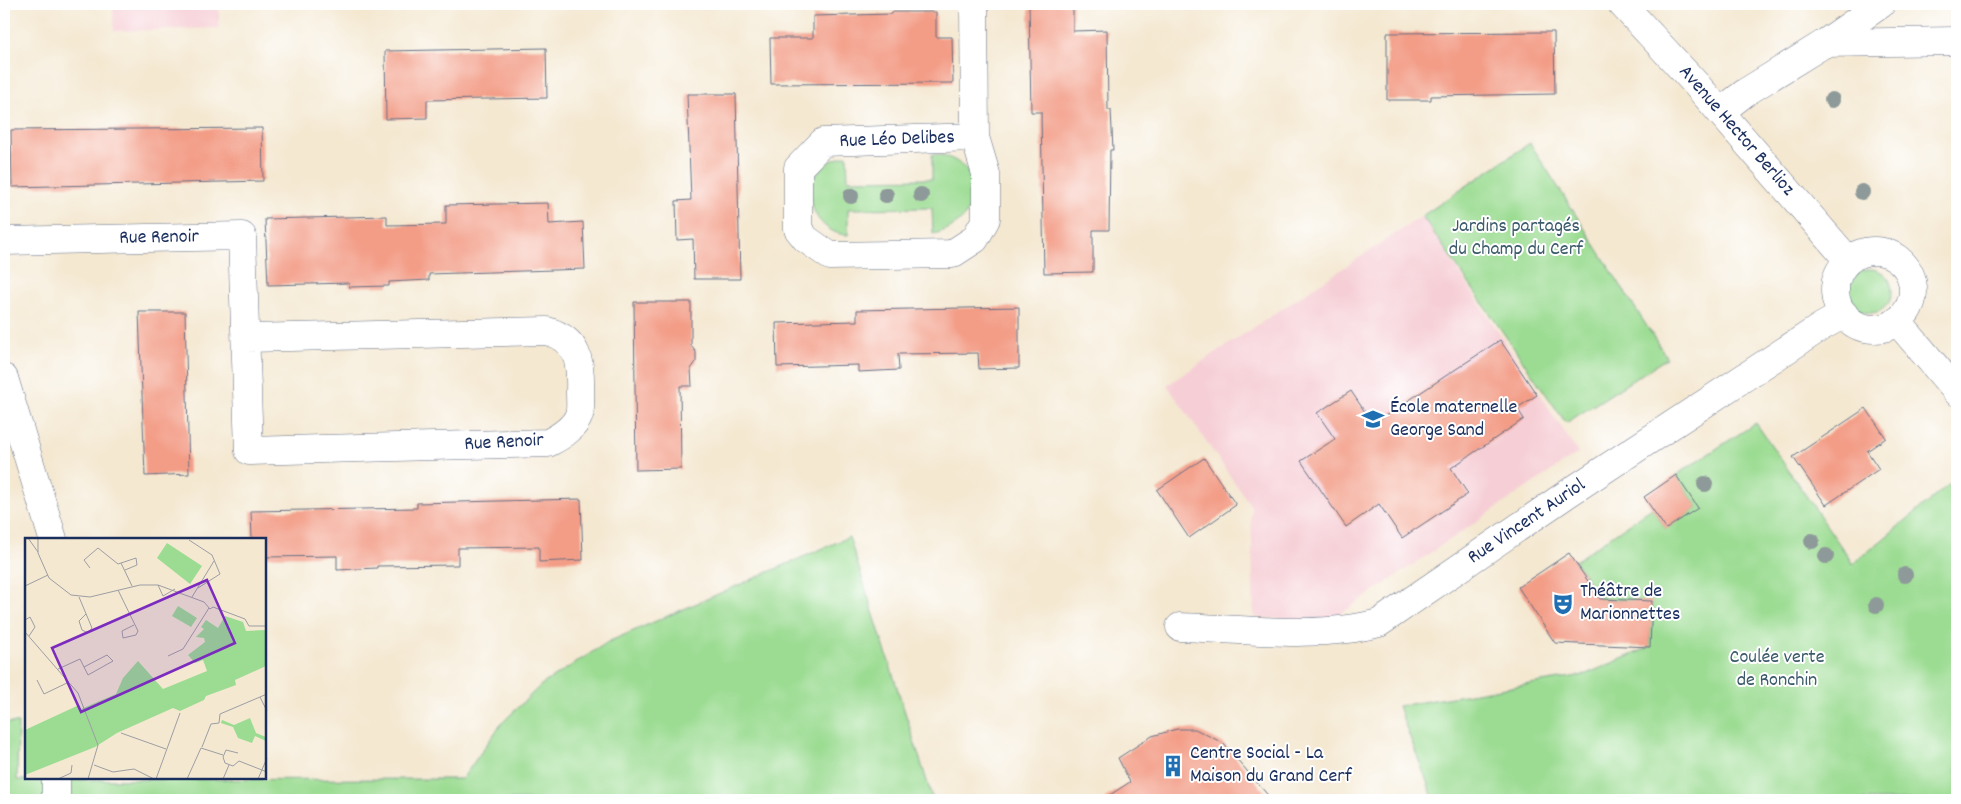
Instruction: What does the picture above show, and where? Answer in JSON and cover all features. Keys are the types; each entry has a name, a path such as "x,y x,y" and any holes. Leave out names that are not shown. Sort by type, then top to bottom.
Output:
{"street":[{"name":"Rue Léo Delibes","path":"974,4 975,138 986,174 986,219 975,239 952,254 830,256 806,240 798,229 798,168 823,142 975,138"},
{"name":"Avenue Hector Berlioz","path":"1622,4 1720,112 1848,260"},
{"path":"1720,112 1746,92 1825,43 1881,4"},
{"path":"1825,43 1957,41"},
{"name":"Rue Renoir","path":"4,241 242,236 249,451 548,443 572,428 579,414 579,360 573,348 559,334 547,331 246,338"},
{"path":"1878,251 1889,254 1905,267 1912,281 1912,298 1908,308 1898,321 1879,328 1866,328 1854,323 1844,314 1837,303 1836,283 1840,271 1848,260 1865,252 1878,251"},
{"name":"Rue Vincent Auriol","path":"1180,627 1325,631 1344,630 1379,623 1567,494 1821,327 1844,314"},
{"path":"1898,321 1957,392"},
{"path":"4,378 13,439 53,538"},
{"path":"56,779 56,800"}],"shaded area":[{"path":"113,4 219,4 219,28 114,31"},
{"name":"École maternelle George Sand","path":"1422,216 1578,453 1331,620 1254,618 1251,506 1167,385"}],"green space":[{"name":"Jardins partagés du Champ du Cerf","path":"1530,143 1667,358 1566,423 1422,216"},
{"path":"932,154 950,158 963,167 971,178 974,191 971,204 964,217 951,227 933,234 932,208 848,209 848,235 836,233 827,227 813,209 811,187 815,176 823,167 834,160 847,155 848,180 932,179"},
{"path":"1870,269 1882,273 1888,279 1892,291 1888,303 1882,309 1870,313 1858,309 1852,303 1848,291 1852,279 1858,273"},
{"name":"Coulée verte de Ronchin","path":"1756,423 1853,564 1957,478 1957,800 1434,800 1398,706 1584,675 1650,647 1652,601 1600,599 1575,561 1652,508 1666,529 1698,508 1676,475"},
{"path":"849,537 933,800 4,800 4,723 18,723 17,780 462,779 502,723 541,685 608,642"}],"building":[{"path":"1029,4 1073,4 1073,31 1107,30 1108,110 1111,110 1113,150 1110,150 1109,230 1093,230 1093,272 1044,273 1041,112 1031,112"},
{"path":"892,12 936,12 936,37 952,37 953,83 771,84 770,38 813,38 813,16 892,14"},
{"path":"1554,32 1555,94 1431,96 1431,100 1387,100 1387,33"},
{"path":"546,48 547,98 427,100 427,118 386,119 385,51"},
{"path":"687,94 736,94 740,279 694,279 693,239 677,240 676,201 691,200"},
{"path":"262,128 263,181 12,187 11,130"},
{"path":"548,203 549,224 583,222 585,269 429,274 429,280 389,282 389,286 349,287 349,283 268,285 265,219 387,216 387,225 446,224 446,205"},
{"path":"634,302 691,302 691,346 696,352 696,362 691,369 692,386 680,386 681,469 636,470"},
{"path":"1019,307 1019,368 979,369 978,353 898,354 899,370 858,372 858,365 777,367 776,323 857,321 857,310"},
{"path":"139,312 185,312 189,474 145,476"},
{"path":"1500,340 1537,395 1517,408 1524,419 1451,468 1468,494 1402,538 1379,504 1346,527 1301,461 1335,439 1317,413 1351,391 1373,424"},
{"path":"1866,408 1886,438 1867,451 1879,469 1826,505 1793,457"},
{"path":"1204,458 1236,505 1189,538 1157,490"},
{"path":"1676,475 1698,508 1666,529 1644,497"},
{"path":"581,499 583,560 539,562 539,547 458,548 458,565 377,566 377,568 337,570 337,556 266,557 266,538 252,538 251,511 417,508 417,503"},
{"path":"1569,553 1600,599 1652,601 1650,647 1555,643 1518,587"},
{"name":"Centre Social - La Maison du Grand Cerf","path":"1177,729 1195,729 1223,743 1272,800 1102,800 1130,782 1118,758 1152,736"}],"place":[{"name":"École maternelle George Sand","path":"1373,419"},
{"name":"Théâtre de Marionnettes","path":"1563,604"},
{"name":"Centre Social - La Maison du Grand Cerf","path":"1173,766"}]}
